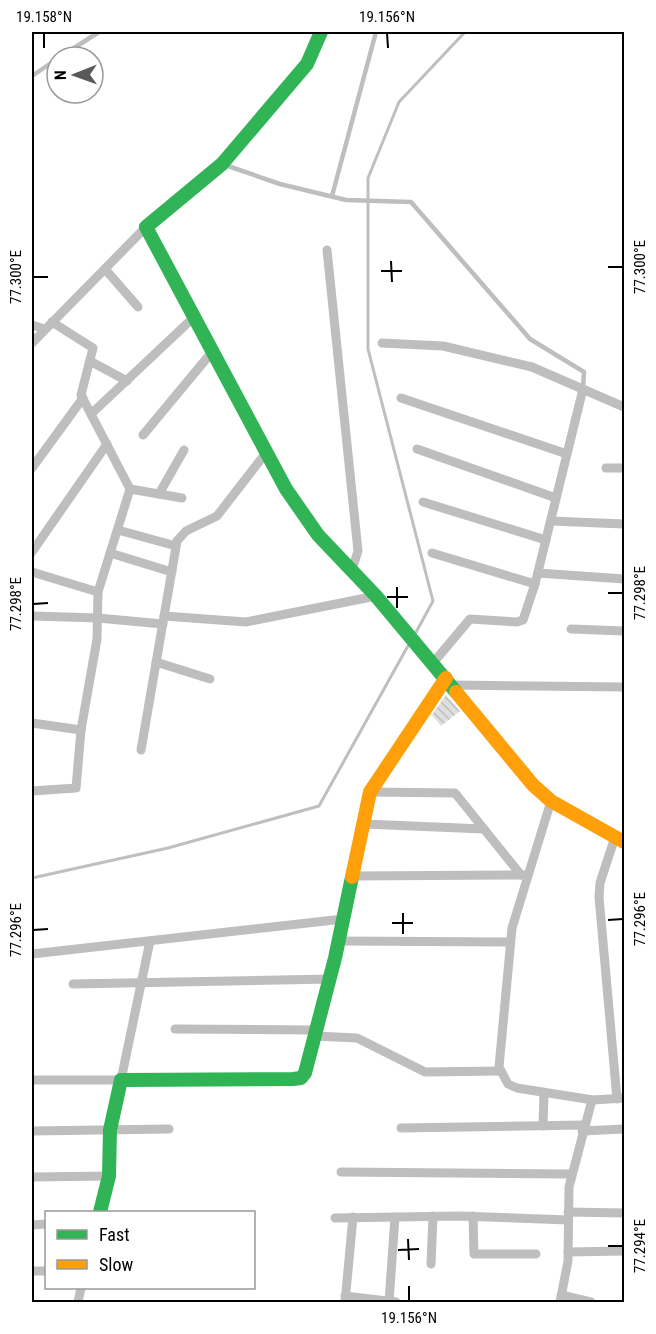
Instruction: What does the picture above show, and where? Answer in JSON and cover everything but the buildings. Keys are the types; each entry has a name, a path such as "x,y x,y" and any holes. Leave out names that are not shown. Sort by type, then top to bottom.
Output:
{"street":[{"path":"32,343 146,227 222,164 307,64 321,32"},
{"path":"146,227 265,454 301,513 424,652 532,785 551,801 620,840 600,883 599,897 621,1098 592,1100 544,1093 508,1084 500,1071 512,928 526,875 551,801"},
{"path":"327,250 358,551 352,570"},
{"path":"105,269 138,307"},
{"path":"91,414 193,318"},
{"path":"32,325 48,326 93,348 81,394 130,489 98,592 97,639 81,730 76,788 32,791"},
{"path":"382,343 443,346 532,367 624,407"},
{"path":"143,435 212,352"},
{"path":"90,361 127,381"},
{"path":"433,663 470,619 521,621 538,573 583,389"},
{"path":"32,468 83,398"},
{"path":"401,398 567,454"},
{"path":"32,552 107,444"},
{"path":"417,449 556,498"},
{"path":"159,494 184,450"},
{"path":"141,750 180,535 217,516 265,454"},
{"path":"606,468 624,468"},
{"path":"130,489 182,498"},
{"path":"423,502 546,540"},
{"path":"551,521 624,524"},
{"path":"117,530 177,546"},
{"path":"110,553 172,572"},
{"path":"432,553 535,584"},
{"path":"32,572 98,592"},
{"path":"538,573 624,579"},
{"path":"32,616 246,622 376,596"},
{"path":"571,629 624,631"},
{"path":"156,662 210,679"},
{"path":"449,682 624,687"},
{"path":"32,1080 301,1078 305,1073 330,979 370,792 449,682"},
{"path":"32,723 81,730"},
{"path":"370,792 452,791 526,875"},
{"path":"364,824 484,829"},
{"path":"352,876 526,875"},
{"path":"32,954 344,919"},
{"path":"339,940 510,942"},
{"path":"100,1211 109,1176 110,1130 150,941"},
{"path":"73,984 330,979"},
{"path":"175,1029 316,1033 357,1038 425,1072 500,1071"},
{"path":"543,1126 544,1093"},
{"path":"591,1302 561,1299 568,1252 571,1174 592,1100"},
{"path":"401,1128 543,1126 624,1129"},
{"path":"32,1131 169,1130"},
{"path":"341,1172 571,1174"},
{"path":"32,1177 109,1176"},
{"path":"336,1218 568,1216 624,1213"},
{"path":"430,1264 433,1216"},
{"path":"473,1216 474,1254 536,1254"},
{"path":"353,1217 345,1299 391,1302 395,1217"},
{"path":"568,1252 624,1251"}],"lane":[{"path":"79,45 99,32"},
{"path":"332,196 376,32"},
{"path":"32,76 45,67"},
{"path":"222,164 280,184 346,200 403,201 414,204 530,339 584,372 583,389"}],"waterway":[{"path":"414,636 433,601 368,349 368,178 399,102 465,32"},
{"path":"32,878 168,848 319,806 409,644"}],"traffic: fast":[{"path":"321,32 307,64 222,164 146,227 286,489 318,535 376,596 456,692"},
{"path":"100,1211 109,1176 110,1130 121,1080 293,1079 301,1078 305,1073 335,958 352,877"}],"traffic: slow":[{"path":"352,877 370,792 446,678"},
{"path":"456,692 533,785 551,801 624,842"}]}
